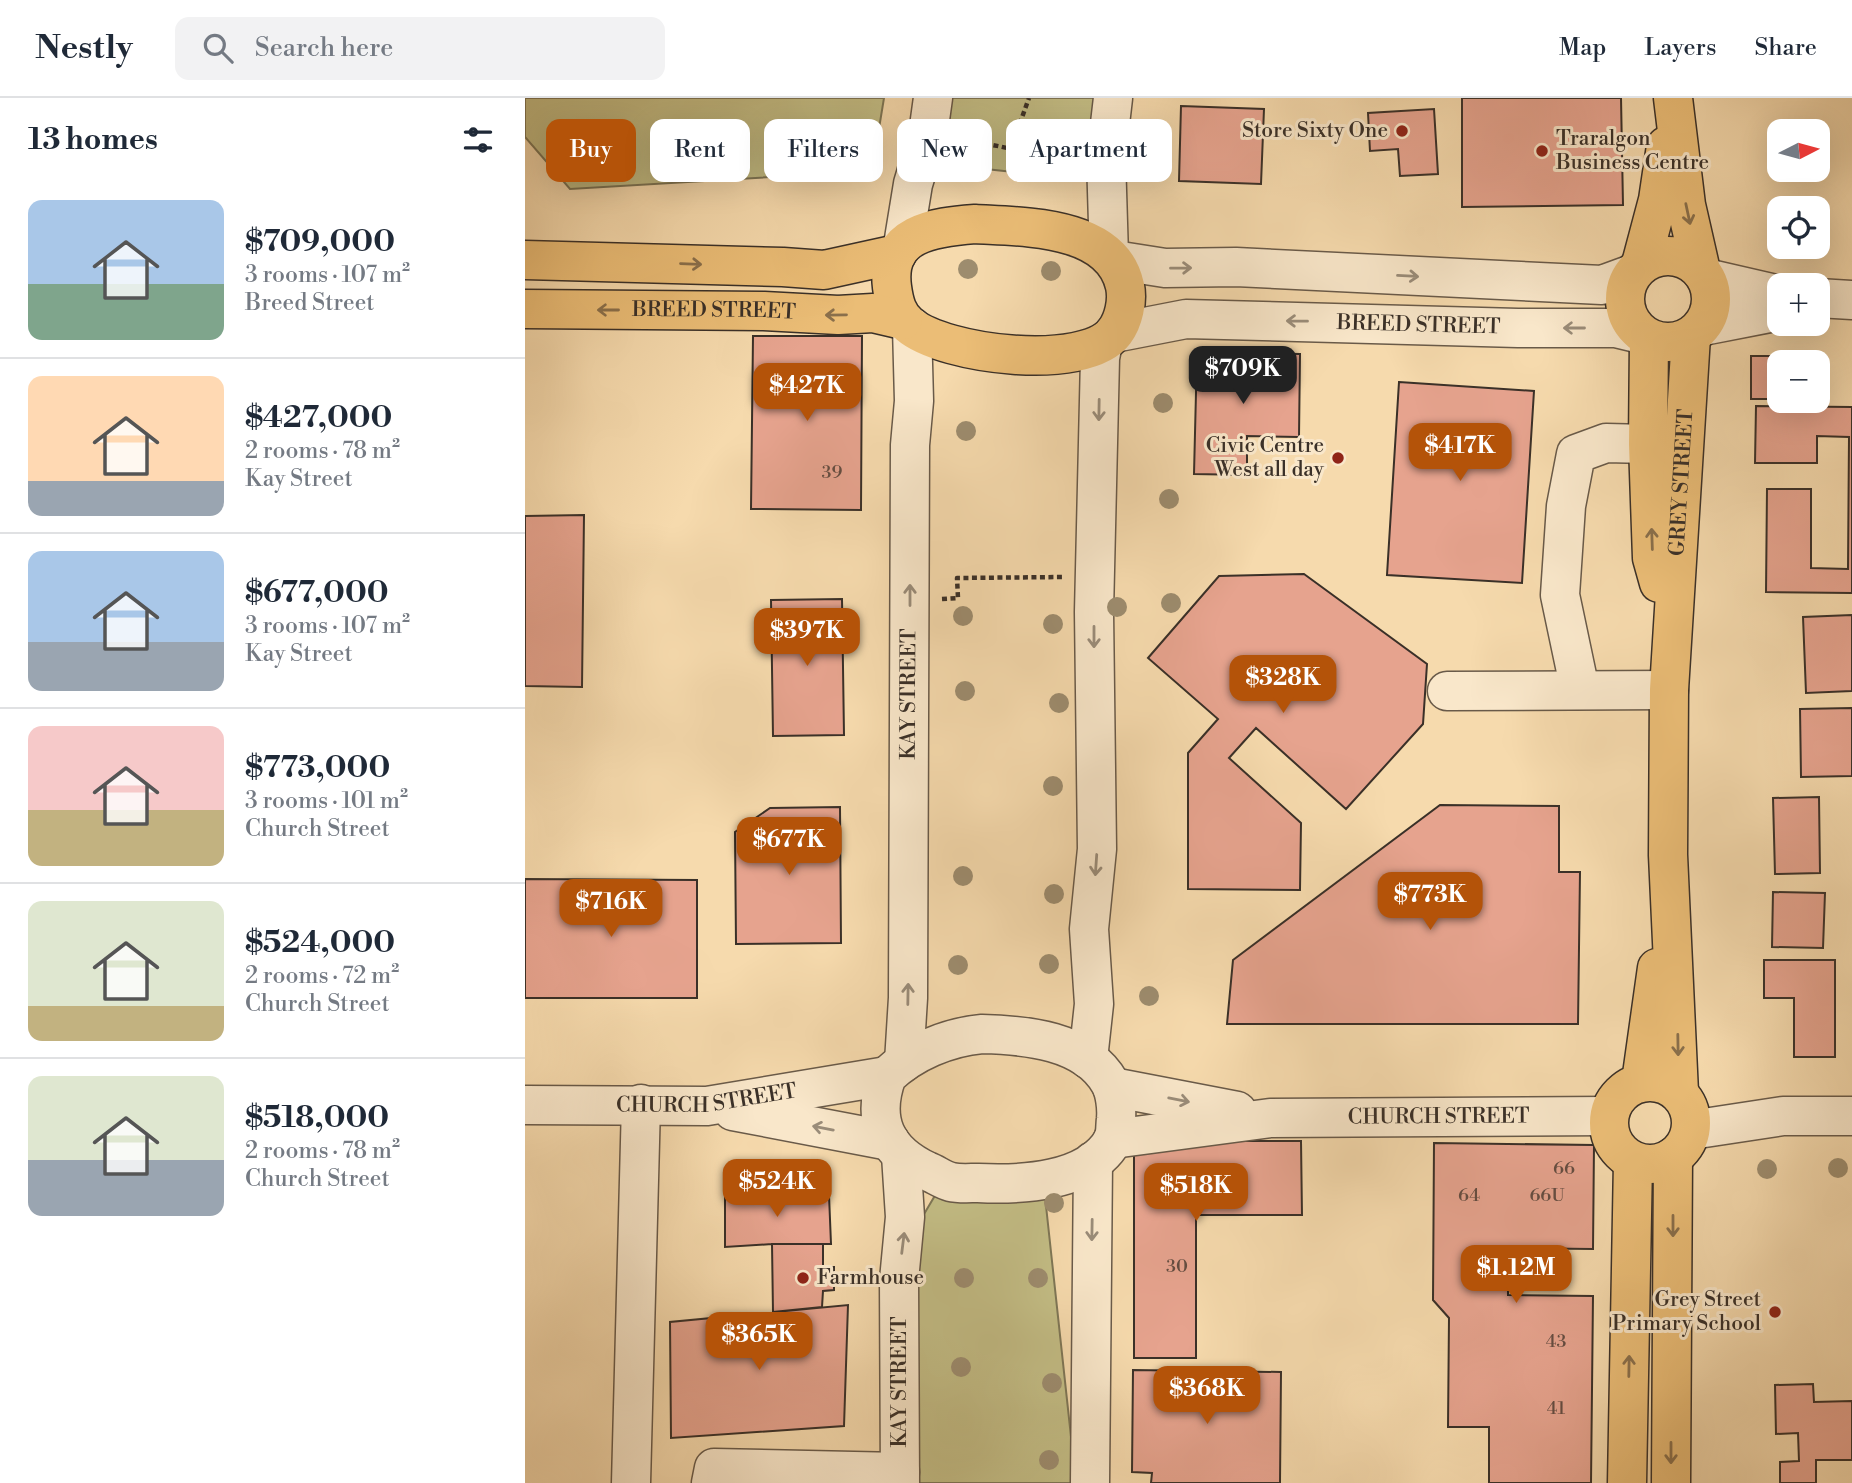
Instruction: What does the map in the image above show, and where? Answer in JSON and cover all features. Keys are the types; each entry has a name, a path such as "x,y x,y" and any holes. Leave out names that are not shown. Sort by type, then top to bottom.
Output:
{"main road":[{"path":"1673,98 1686,205 1711,294 1710,311 1697,331 1678,341 1663,343 1645,336 1628,316 1624,295 1637,269 1658,200 1673,98"},
{"path":"525,260 824,270 900,249 930,229 948,226 1006,226 1068,235 1086,241 1112,258 1122,274 1126,292 1125,309 1109,338 1056,355 1027,356 958,346 935,339 907,323 893,300 893,262 900,249"},
{"path":"1637,269 1653,258 1679,256 1692,262 1704,275"},
{"name":"BREED STREET","path":"525,309 764,311 838,315 873,313 907,323"},
{"name":"GREY STREET","path":"1679,1093 1668,855 1669,690 1697,331"},
{"name":"GREY STREET","path":"1645,336 1653,558 1672,629"},
{"name":"GREY STREET","path":"1641,1082 1655,987 1668,855"},
{"path":"1671,1483 1682,1144 1691,1116 1679,1093 1668,1085 1641,1082 1617,1098 1609,1116 1609,1129 1622,1153 1633,1160 1653,1164 1682,1144"},
{"path":"1627,1483 1633,1160"}],"street":[{"path":"1111,119 1114,98"},
{"path":"900,249 931,116"},
{"path":"1106,182 1112,258 1165,268 1236,267 1602,285 1637,269"},
{"path":"1704,275 1767,292"},
{"path":"1697,331 1767,314"},
{"name":"BREED STREET","path":"1109,338 1186,319 1616,328 1645,336"},
{"name":"KAY STREET","path":"895,1069 908,998 910,444 915,374 907,323"},
{"path":"1088,1059 1094,1004 1089,929 1097,849 1094,612 1100,358 1109,338"},
{"path":"1580,691 1560,595 1566,506 1576,454 1606,443 1649,444"},
{"path":"1447,691 1669,690"},
{"path":"895,1148 884,1132 879,1108 895,1069 922,1052 961,1036 982,1034 1041,1040 1062,1046 1088,1059 1105,1073 1112,1087 1117,1113 1103,1150 1090,1483"},
{"name":"CHURCH STREET","path":"525,1105 707,1106 895,1069"},
{"name":"CHURCH STREET","path":"1112,1087 1270,1118"},
{"path":"631,1483 641,1104"},
{"path":"707,1106 895,1148 952,1182 1015,1185 1068,1175 1103,1150"},
{"name":"CHURCH STREET","path":"1103,1150 1270,1118 1609,1116"},
{"path":"1682,1144 1783,1116 1852,1116"},
{"name":"KAY STREET","path":"895,1148 905,1217 899,1280 900,1478"},
{"path":"711,1483 714,1468 900,1478"}],"path":[{"path":"1021,119 1029,98"},
{"path":"931,116 1006,146"},
{"path":"910,601 958,598 957,578 1096,577"}],"shaded area":[{"path":"525,98 884,98 881,119 764,119 764,177 750,178 750,119 650,119 650,182 687,182 570,189 564,182 636,182 636,119 546,119 546,161 525,137"},
{"path":"933,98 1116,98 1114,119 1006,119 1006,171 992,170 992,119 929,119"},
{"path":"1043,1178 1076,1483 900,1483 901,1253 943,1182"}],"building":[{"name":"Traralgon Business Centre","path":"1462,98 1621,98 1623,205 1462,207"},
{"path":"1181,106 1264,109 1261,184 1179,181"},
{"name":"Store Sixty One","path":"1434,109 1438,174 1400,176 1398,149 1370,151 1368,113"},
{"path":"753,336 862,336 861,510 751,509"},
{"path":"1197,352 1300,354 1299,437 1247,436 1247,475 1194,474"},
{"path":"1751,356 1767,356 1767,399 1751,399"},
{"path":"1399,382 1534,391 1522,583 1387,575"},
{"path":"1756,406 1767,406 1767,413 1830,413 1830,407 1852,407 1852,593 1766,592 1767,489 1811,489 1811,568 1848,569 1849,437 1817,436 1817,463 1755,463"},
{"path":"584,515 582,687 525,686 525,516"},
{"path":"1304,574 1427,664 1423,724 1346,809 1256,728 1229,758 1301,823 1300,890 1188,889 1188,753 1218,719 1148,658 1219,576"},
{"path":"842,599 844,735 773,736 771,600"},
{"path":"1852,615 1852,691 1806,693 1803,617"},
{"path":"1852,708 1852,776 1801,777 1800,709"},
{"path":"1819,797 1820,873 1775,874 1773,798"},
{"path":"1440,805 1559,806 1559,872 1580,872 1578,1024 1227,1024 1233,960"},
{"path":"840,807 841,943 736,944 735,832 770,808"},
{"path":"525,879 697,880 697,998 525,998"},
{"path":"1773,892 1825,893 1823,948 1772,947"},
{"path":"1764,960 1835,960 1835,1057 1794,1057 1794,998 1764,998"},
{"path":"1134,1141 1301,1141 1302,1215 1196,1215 1196,1358 1134,1358"},
{"path":"1434,1143 1594,1145 1593,1249 1508,1248 1508,1295 1593,1296 1591,1483 1489,1483 1489,1427 1448,1427 1449,1318 1433,1300"},
{"path":"725,1193 829,1195 831,1244 725,1247"},
{"name":"Farmhouse","path":"772,1244 823,1244 823,1267 834,1267 834,1290 823,1291 822,1307 773,1312"},
{"path":"848,1305 844,1426 671,1438 670,1322"},
{"path":"1133,1370 1281,1372 1280,1483 1151,1483 1152,1473 1132,1472"},
{"path":"1813,1384 1814,1402 1852,1401 1852,1460 1816,1460 1816,1483 1780,1483 1780,1462 1799,1461 1798,1433 1776,1434 1775,1385"}],"place":[{"name":"Store Sixty One","path":"1402,131"},
{"name":"Traralgon Business Centre","path":"1542,151"},
{"name":"Civic Centre West all day","path":"1338,458"},
{"name":"Farmhouse","path":"803,1278"},
{"name":"Grey Street Primary School","path":"1775,1312"}]}
